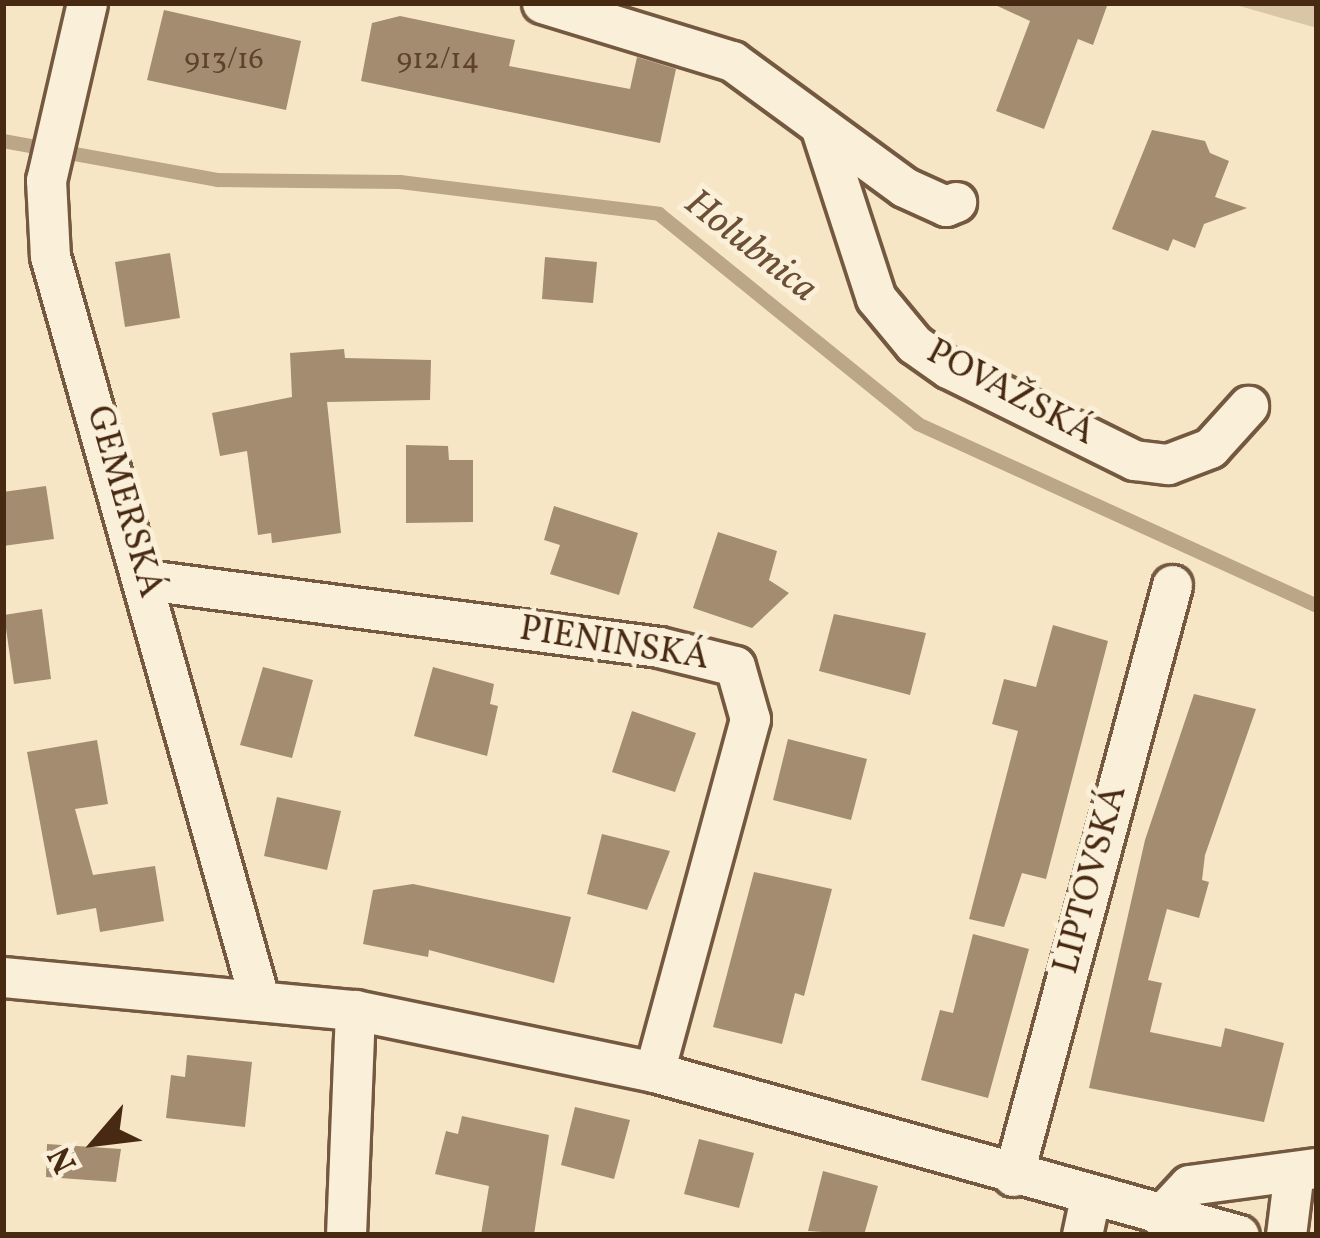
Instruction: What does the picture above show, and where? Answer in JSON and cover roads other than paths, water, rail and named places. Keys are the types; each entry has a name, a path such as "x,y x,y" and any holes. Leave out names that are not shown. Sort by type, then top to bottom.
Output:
{"street":[{"name":"GEMERSKÁ","path":"87,3 46,180 50,256 146,580 259,998"},
{"path":"542,3 731,61 904,187 946,206 956,202"},
{"name":"POVAŽSKÁ","path":"820,126 876,298 914,344 948,368 1134,460 1168,464 1210,448 1248,406"},
{"name":"PIENINSKÁ","path":"146,580 659,647 734,666 750,719 654,1072"},
{"name":"LIPTOVSKÁ","path":"1013,1176 1172,585"},
{"path":"3,977 355,1010 654,1072 1013,1176 1086,1217 1160,1216 1239,1235"},
{"path":"346,1235 355,1010"},
{"path":"1160,1216 1189,1185 1306,1170 1286,1235"}],"waterway":[{"name":"Holubnica","path":"3,141 218,180 400,182 659,214 918,424 1317,606"}]}
